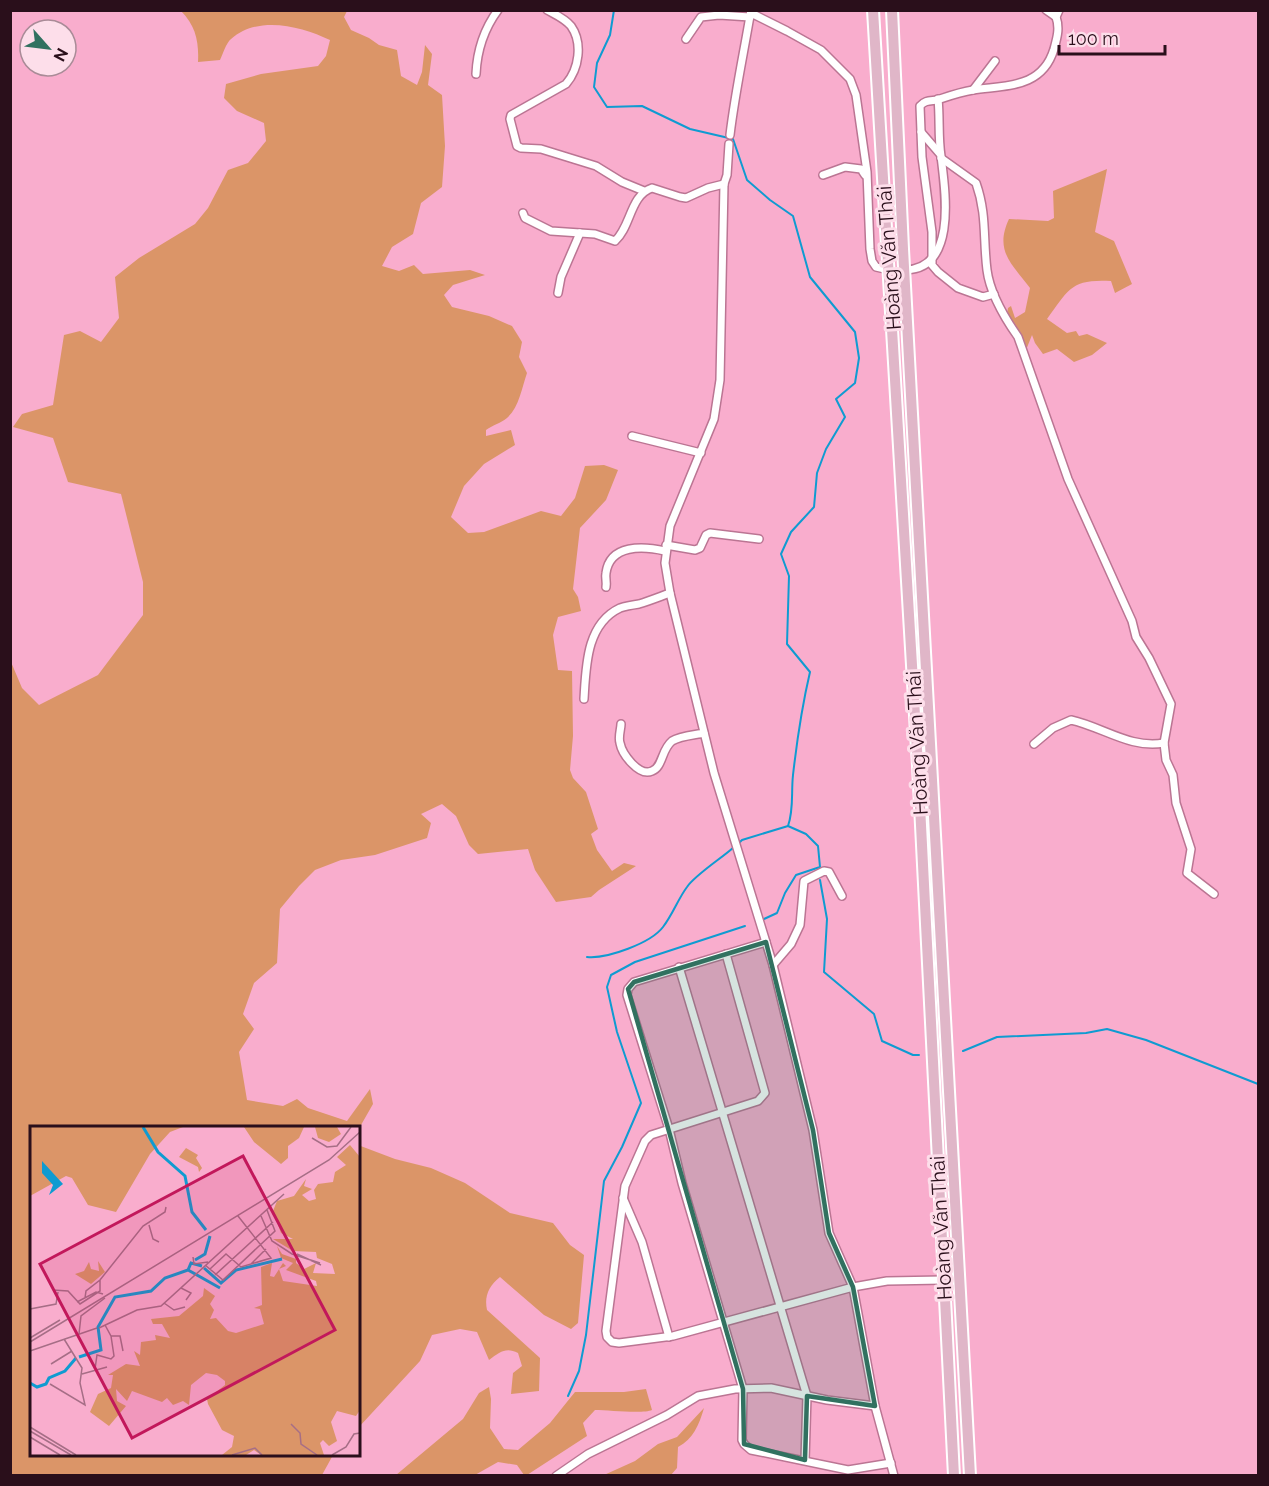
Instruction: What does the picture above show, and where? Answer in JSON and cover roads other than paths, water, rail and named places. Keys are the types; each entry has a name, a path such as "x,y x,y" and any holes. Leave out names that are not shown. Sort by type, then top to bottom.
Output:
{"main road":[{"name":"Hoàng Văn Thái","path":"873,10 918,765 954,1476"},
{"name":"Hoàng Văn Thái","path":"892,10 970,1476"},
{"path":"889,270 905,270"},
{"path":"943,1280 958,1279"}],"street":[{"path":"476,74 484,34 498,10"},
{"path":"547,10 562,18 576,36 578,54 576,67 573,76 566,84 511,115 517,146 541,149 596,166 622,182 644,191"},
{"path":"934,257 922,157 920,106 922,103 973,90 1011,86 1030,80 1043,68 1053,53 1058,34 1058,14 1046,10"},
{"path":"686,39 702,17 751,14 820,50 850,79 856,95 868,189 872,261 876,267 889,270"},
{"path":"730,135 735,91 745,53 751,14"},
{"path":"973,90 995,61"},
{"path":"938,99 946,207 942,239 932,265 958,288 982,297 994,294"},
{"path":"921,132 941,156 976,183 986,222 987,269 994,294 1005,318 1018,337 1068,479 1132,621 1136,638 1149,658 1171,704 1164,743 1166,760 1173,775 1176,803 1191,849 1186,873 1214,894"},
{"path":"729,144 727,175 724,184 720,380 714,419 670,526 665,563 670,593 714,773 773,965 813,1130 829,1233 853,1287 875,1406 894,1476"},
{"path":"823,176 845,166 855,167 861,169 865,175 868,189"},
{"path":"523,213 525,218 551,231 595,234 615,241 620,237 634,206 644,191 652,188 686,198 695,192 724,184"},
{"path":"558,293 561,277 580,233"},
{"path":"905,270 919,267 934,257"},
{"path":"632,436 701,453"},
{"path":"606,587 605,574 617,552 653,548 695,550 700,548 706,535 710,533 759,539"},
{"path":"584,699 586,658 590,644 601,624 613,612 623,607 670,593"},
{"path":"1034,744 1053,728 1071,720 1129,741 1152,745 1164,743"},
{"path":"621,724 620,743 632,763 645,773 653,771 660,764 663,750 674,740 704,733"},
{"path":"773,965 790,944 801,925 804,881 824,871 829,872 842,896"},
{"path":"766,942 634,982 628,989 627,995 669,1129 682,1183 743,1389 742,1440 744,1444 751,1450 855,1470 891,1463"},
{"path":"726,954 765,1093 758,1101 651,1135 645,1141 625,1186 606,1330 607,1337 620,1343 669,1337 853,1287 887,1281 943,1280"},
{"path":"679,967 807,1396 805,1460"},
{"path":"623,1198 642,1242 669,1337"},
{"path":"560,1474 588,1454 667,1415 698,1396 743,1389 771,1388 875,1406"}],"waterway":[{"path":"614,10 610,35 597,63 594,87 607,107 642,106 690,129 733,139 747,180 793,216 810,277 855,332 859,358 855,383 836,399 845,417 826,449 817,473 814,507 791,532 781,554 789,576 787,644 810,672 798,736 788,826"},
{"path":"738,844 742,840 788,826 806,834 818,846 820,867 796,875 777,913 764,919"},
{"path":"587,957 617,953 649,939 667,922 691,882 734,847"},
{"path":"820,880 827,919 824,972 874,1014 882,1041 913,1055 919,1055"},
{"path":"568,1396 579,1371 586,1335 604,1181 641,1103 617,1032 607,987 611,975 635,962 745,926"},
{"path":"963,1051 997,1037 1086,1033 1107,1029 1146,1040 1258,1084"}]}
